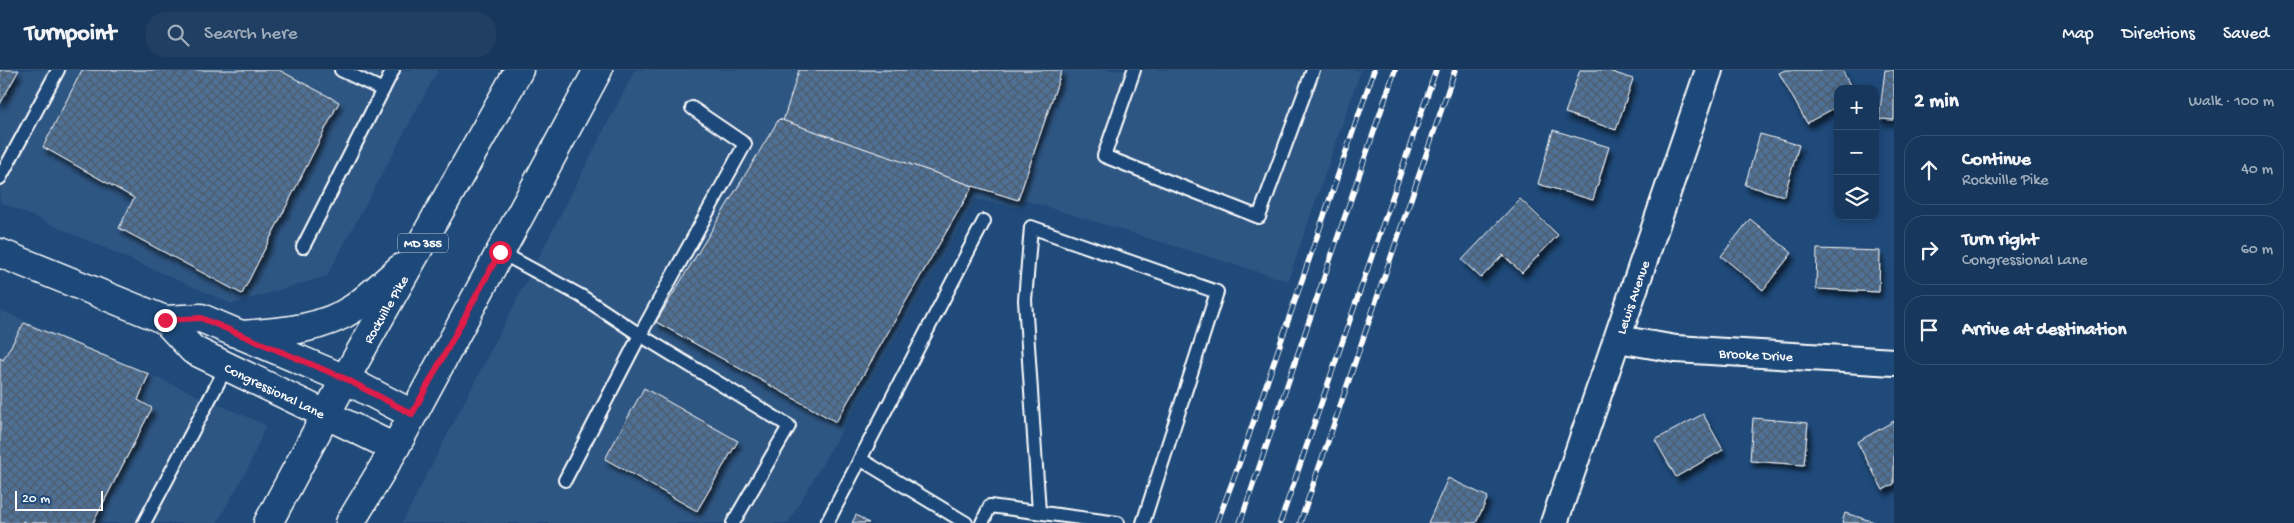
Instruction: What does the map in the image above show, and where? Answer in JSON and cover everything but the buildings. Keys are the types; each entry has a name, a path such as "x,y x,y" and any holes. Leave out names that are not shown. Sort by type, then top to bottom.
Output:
{"main road":[{"name":"Rockville Pike","path":"268,523 326,415 519,70"},
{"path":"350,523 395,448 598,70"},
{"name":"Congressional Lane","path":"0,253 165,320 193,350 395,448"},
{"path":"242,335 294,330 324,322 353,308 416,256"},
{"name":"Congressional Lane","path":"165,320 201,318 346,379 412,414"}],"street":[{"name":"Lewis Avenue","path":"1554,523 1709,70"},
{"name":"Brooke Drive","path":"1618,339 1676,349 1894,362"}],"lane":[{"path":"0,178 58,70"},
{"path":"342,70 383,90"},
{"path":"303,247 393,70"},
{"path":"1134,70 1104,156 1259,217 1313,70"},
{"path":"565,480 640,335 745,144 692,108"},
{"path":"827,523 984,221"},
{"path":"1039,512 1026,300 1031,227 1217,292 1143,523"},
{"path":"500,252 581,296 640,335 789,426 734,523"},
{"path":"144,523 227,366"},
{"path":"860,459 966,523"},
{"path":"982,523 990,506 1118,523"}],"shaded area":[{"path":"21,70 438,70 327,276 232,304 0,202 0,109"},
{"path":"635,70 1361,70 1288,281 1024,200 1019,208 976,199 788,523 402,523"},
{"path":"0,310 266,425 248,468 217,523 0,523"}],"railway":[{"path":"1217,523 1374,70"},
{"path":"1240,523 1395,70"},
{"path":"1280,523 1436,70"},
{"path":"1300,523 1455,70"}],"route":[{"path":"165,320 201,318 346,379 412,414 500,252"}]}
